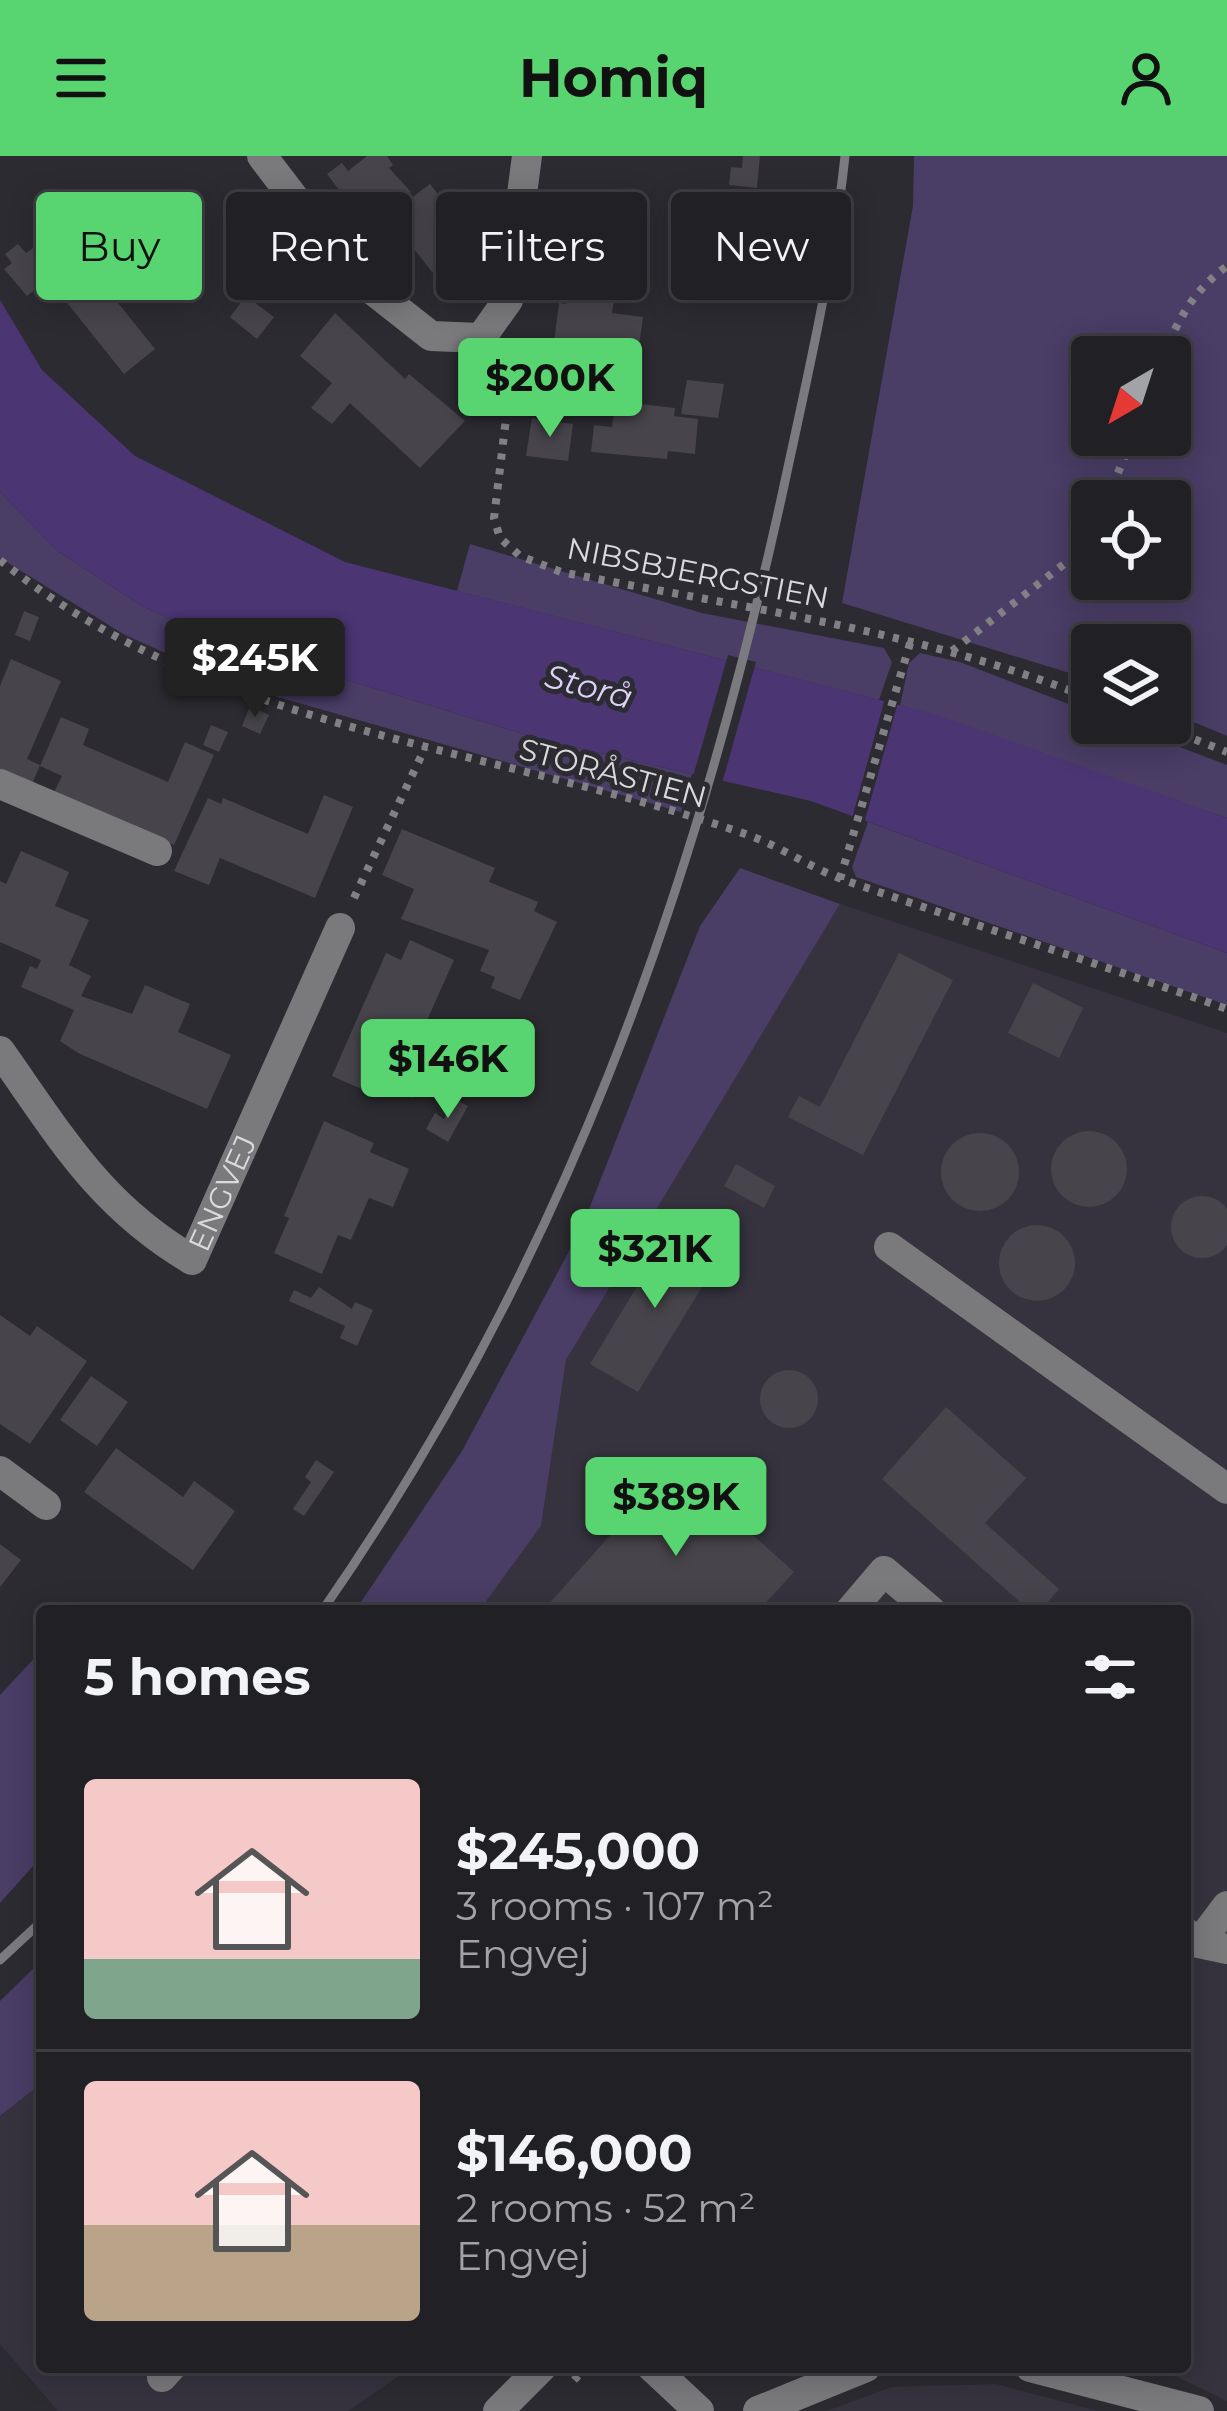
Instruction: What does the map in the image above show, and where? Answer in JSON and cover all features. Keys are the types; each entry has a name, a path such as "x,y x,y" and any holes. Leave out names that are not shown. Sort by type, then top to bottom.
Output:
{"street":[{"path":"262,156 351,273 430,336 481,338 508,300 527,156"},
{"path":"0,784 157,850"},
{"name":"ENGVEJ","path":"0,1051 99,1190 141,1230 192,1260 340,928"},
{"path":"889,1247 1227,1489"},
{"path":"0,1471 46,1504"},
{"path":"855,1605 884,1571 925,1605"},
{"path":"1199,1942 1227,1906"},
{"path":"498,2411 536,2373"},
{"path":"658,2373 699,2411"},
{"path":"758,2411 851,2373"},
{"path":"1053,2373 1199,2411"}],"path":[{"path":"1172,336 1204,283 1227,266"},
{"name":"NIBSBJERGSTIEN","path":"481,338 508,402 494,518 500,538 520,556 561,572 910,640 1071,692"},
{"path":"951,652 1071,559"},
{"name":"STORÅSTIEN","path":"0,560 74,612 200,678 425,748 751,836 840,879 1227,1009"},
{"path":"840,879 910,640"},
{"path":"1191,738 1227,752"},
{"path":"340,928 425,748"}],"shaded area":[{"path":"914,156 1227,156 1227,736 1191,721 1191,624 1071,624 1071,674 842,603 913,206"},
{"path":"0,492 59,552 142,606 213,639 543,740 692,774 681,812 239,686 125,635 0,558"},
{"path":"470,544 702,613 884,648 892,662 879,700 457,591"},
{"path":"920,653 960,662 1071,705 1071,744 1172,744 1227,765 1227,818 900,705 909,663"},
{"path":"868,822 1227,953 1227,1005 856,877 852,867"},
{"path":"740,868 840,904 566,1360 541,1526 483,1605 359,1605 462,1451 582,1227 700,926"},
{"path":"840,904 1227,1033 1227,2401 1169,2373 1191,2373 1191,1605 483,1605 541,1526 566,1360"},
{"path":"36,1656 36,1863 0,1903 0,1695"},
{"path":"36,1966 36,2088 0,2116 0,2001"},
{"path":"36,2088 36,2373 403,2373 348,2411 58,2411 0,2344 0,2116"},
{"path":"996,2384 1097,2411 827,2411 891,2387"}],"water":[{"name":"Storå","path":"0,300 42,370 135,456 345,562 934,714 1227,818 1227,953 811,801 543,740 213,639 142,606 59,552 0,492"}],"pier":[{"path":"728,655 756,662 721,787 692,780"},
{"path":"886,695 899,699 863,827 851,822"}],"building":[{"path":"367,156 387,156 393,165 389,168 411,192 340,192 327,174 342,163 348,171"},
{"path":"743,156 760,156 757,188 729,185 731,167 742,168"},
{"path":"430,184 436,192 436,269 432,272 412,246 412,198"},
{"path":"18,244 26,253 34,247 36,289 27,296 4,269 12,263 5,254"},
{"path":"65,300 116,300 155,349 124,374"},
{"path":"243,300 251,300 274,317 257,339 230,317"},
{"path":"566,300 614,300 612,313 643,317 639,346 611,342 606,374 551,367 559,303"},
{"path":"335,313 405,379 409,374 465,421 420,468 350,403 332,424 311,408 332,383 300,356"},
{"path":"687,380 724,384 718,418 681,414"},
{"path":"615,401 675,408 674,416 698,419 695,454 668,451 667,459 591,452 594,425 612,427"},
{"path":"532,418 573,424 568,461 526,456"},
{"path":"24,611 39,617 30,641 15,635"},
{"path":"11,659 61,681 27,759 40,765 32,784 0,770 0,686"},
{"path":"250,706 269,715 260,734 242,726"},
{"path":"61,717 89,729 83,745 168,782 185,742 214,755 174,845 52,797 62,776 40,766"},
{"path":"211,725 228,732 219,752 203,745"},
{"path":"324,795 353,807 315,898 220,858 209,885 174,871 208,798 221,804 223,798 308,834"},
{"path":"402,829 495,868 489,882 538,902 534,911 557,922 520,1000 491,988 495,977 480,971 489,950 401,919 414,889 382,875"},
{"path":"21,851 69,872 55,906 89,920 69,965 91,976 81,996 132,1014 145,985 190,1004 178,1032 231,1055 207,1109 78,1053 60,1041 74,1010 21,987 30,966 37,969 41,960 0,942 0,881 6,884"},
{"path":"410,940 454,960 415,1047 432,1055 413,1098 380,1084 375,1095 332,1076 386,953 401,960"},
{"path":"899,953 953,980 863,1155 788,1117 799,1096 820,1107"},
{"path":"1033,983 1083,1008 1059,1058 1008,1033"},
{"path":"455,1099 468,1106 448,1142 426,1129 435,1113 444,1119"},
{"path":"324,1121 374,1143 370,1152 409,1169 393,1207 369,1198 351,1240 338,1235 322,1274 274,1253 289,1218 284,1216"},
{"path":"1089,1131 1116,1142 1127,1169 1116,1196 1089,1207 1062,1196 1051,1169 1062,1142"},
{"path":"980,1133 1008,1144 1019,1172 1008,1200 980,1211 952,1200 941,1172 952,1144"},
{"path":"736,1164 775,1186 764,1208 724,1186"},
{"path":"1202,1196 1224,1205 1228,1242 1224,1249 1202,1258 1180,1249 1171,1227 1180,1205"},
{"path":"1037,1225 1064,1236 1075,1263 1064,1290 1037,1301 1010,1290 999,1263 1010,1236"},
{"path":"671,1230 719,1259 638,1392 590,1364"},
{"path":"319,1287 352,1309 355,1302 373,1310 357,1346 340,1338 345,1326 289,1301 294,1290 311,1298"},
{"path":"0,1315 30,1336 37,1326 87,1361 30,1444 0,1424"},
{"path":"789,1370 809,1379 818,1399 809,1419 789,1428 769,1419 760,1399 769,1379"},
{"path":"91,1376 128,1402 97,1446 60,1420"},
{"path":"946,1407 1026,1478 985,1523 1059,1589 1045,1605 1023,1605 882,1479"},
{"path":"116,1448 183,1497 194,1481 235,1511 193,1570 84,1492"},
{"path":"316,1460 334,1472 304,1516 293,1509 311,1482 305,1477"},
{"path":"674,1464 794,1572 764,1605 548,1605"},
{"path":"0,1544 21,1560 0,1587"}],"railway":[{"path":"326,1605 406,1481 482,1349 549,1214 608,1077 660,936 706,792 782,495 818,326 845,156"},
{"path":"0,1960 36,1927"}]}
